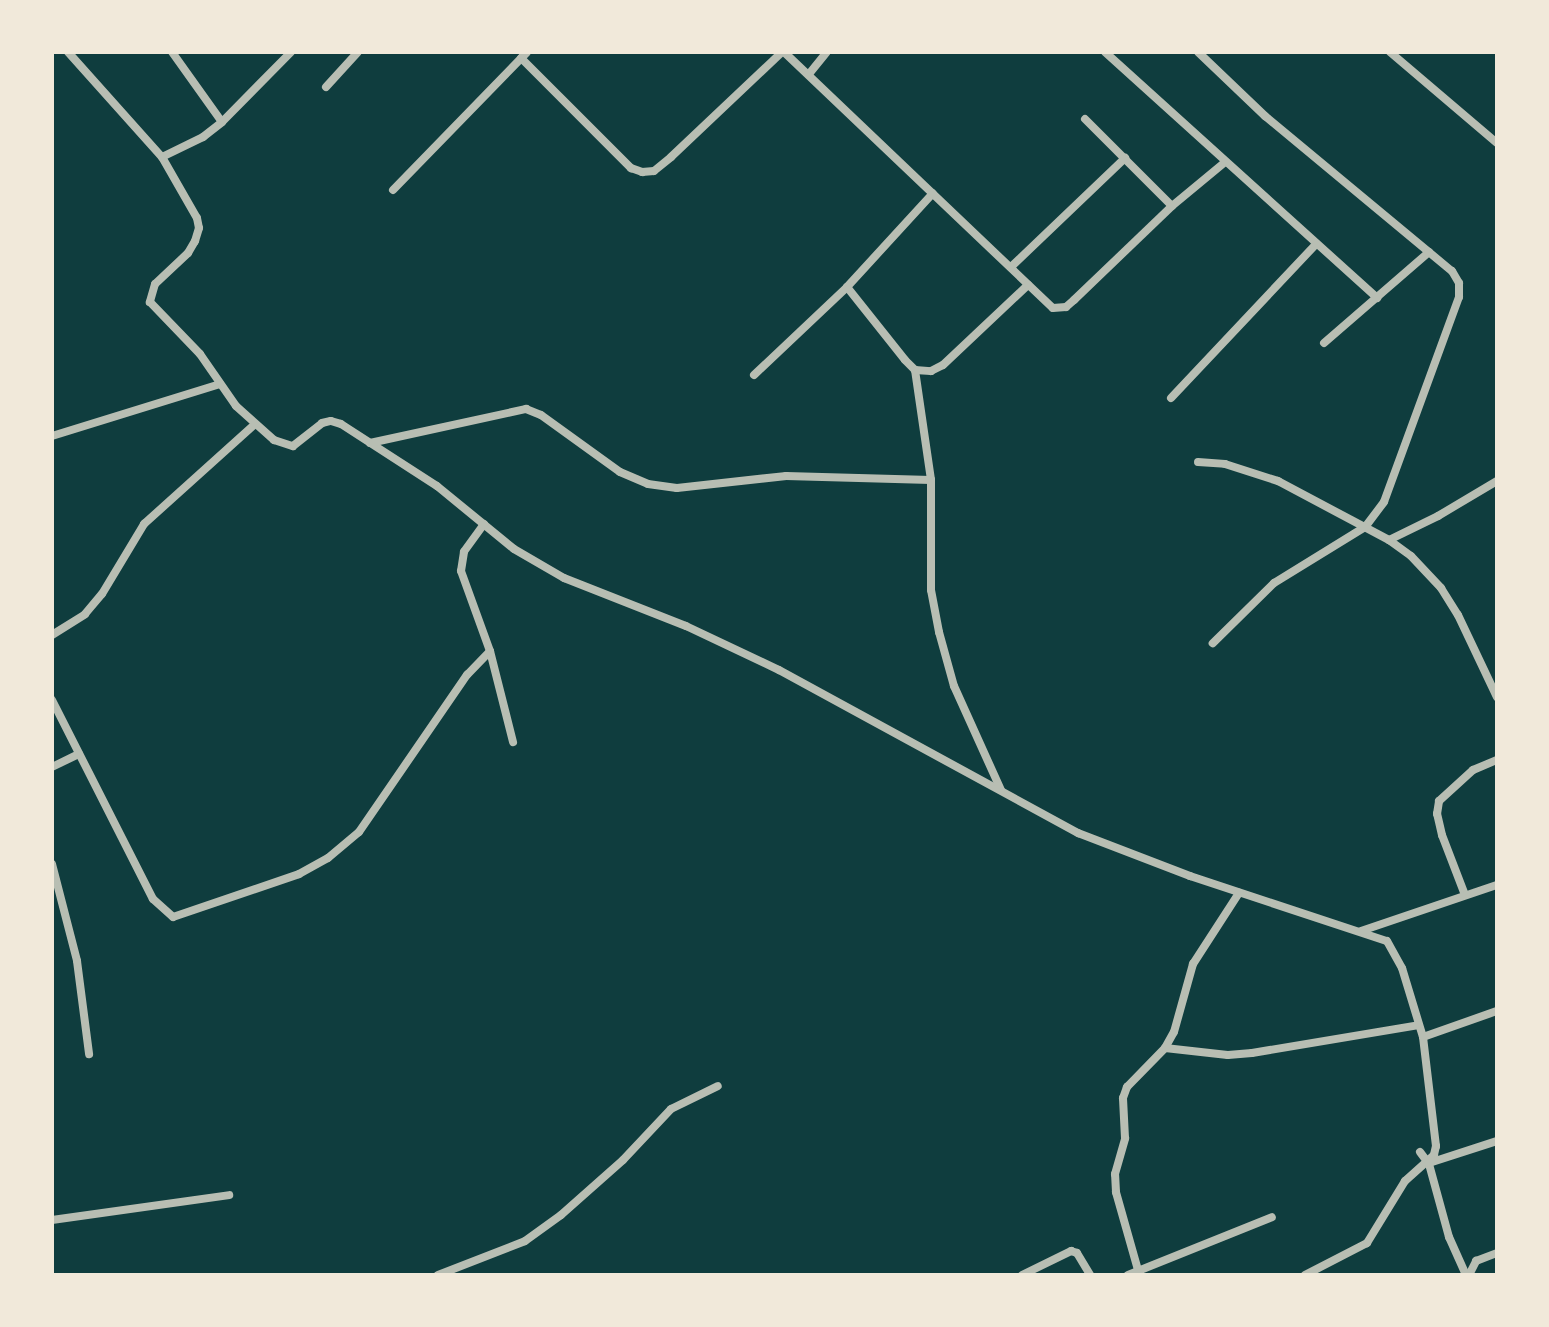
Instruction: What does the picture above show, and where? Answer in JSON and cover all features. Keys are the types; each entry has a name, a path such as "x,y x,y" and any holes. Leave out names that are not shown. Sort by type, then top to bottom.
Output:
{"street":[{"path":"68,52 162,157 199,228 188,253 155,284 150,302 200,354 254,425 283,445 293,446 322,423 331,421 437,486 514,549 564,578 686,626 779,670 1078,833 1239,893 1387,941 1396,952 1423,1037 1436,1146 1429,1164"},
{"path":"172,52 222,122"},
{"path":"162,157 203,137 222,122 291,52"},
{"path":"326,87 358,52"},
{"path":"393,190 524,55 631,168 642,172 654,171 671,157 783,52 1053,308 1066,307 1172,206 1224,163"},
{"path":"809,74 827,52"},
{"path":"1105,52 1224,163 1377,298"},
{"path":"1198,52 1265,116 1452,271 1459,283 1459,297 1384,502 1365,527 1274,583 1213,643"},
{"path":"1390,52 1497,143"},
{"path":"1085,119 1172,206"},
{"path":"1011,267 1125,158"},
{"path":"754,375 847,287 933,193"},
{"path":"1171,398 1316,244"},
{"path":"1324,343 1429,252"},
{"path":"915,370 931,371 943,365 1028,285"},
{"path":"847,287 915,370 931,480 931,590 939,632 954,686 1001,790"},
{"path":"52,436 220,384"},
{"path":"370,443 526,409 541,415 620,472 648,484 677,488 786,476 931,480"},
{"path":"52,635 85,614 102,594 144,524 254,425"},
{"path":"1198,462 1225,464 1278,481 1389,540 1411,556 1441,588 1458,615 1497,697"},
{"path":"1389,540 1438,516 1497,481"},
{"path":"484,524 460,560 490,651 513,742"},
{"path":"52,700 153,899 173,917 188,915 299,874 328,858 359,832 467,675 490,651"},
{"path":"52,767 79,754"},
{"path":"1465,895 1442,835 1437,814 1439,801 1473,770 1497,760"},
{"path":"52,864 77,961 89,1054"},
{"path":"1360,931 1497,885"},
{"path":"1138,1270 1116,1192 1115,1174 1125,1138 1123,1098 1127,1087 1165,1048 1174,1032 1193,964 1239,893"},
{"path":"1423,1037 1497,1011"},
{"path":"1165,1048 1228,1055 1252,1053 1419,1025"},
{"path":"438,1275 525,1241 561,1215 623,1160 671,1109 718,1086"},
{"path":"1305,1275 1367,1243 1405,1181 1429,1164 1497,1141"},
{"path":"1420,1152 1429,1164 1449,1237 1468,1275"},
{"path":"52,1220 229,1195"},
{"path":"1128,1275 1272,1217"},
{"path":"1022,1275 1071,1251 1077,1253 1090,1275"},
{"path":"1468,1275 1476,1261 1497,1253"}]}
